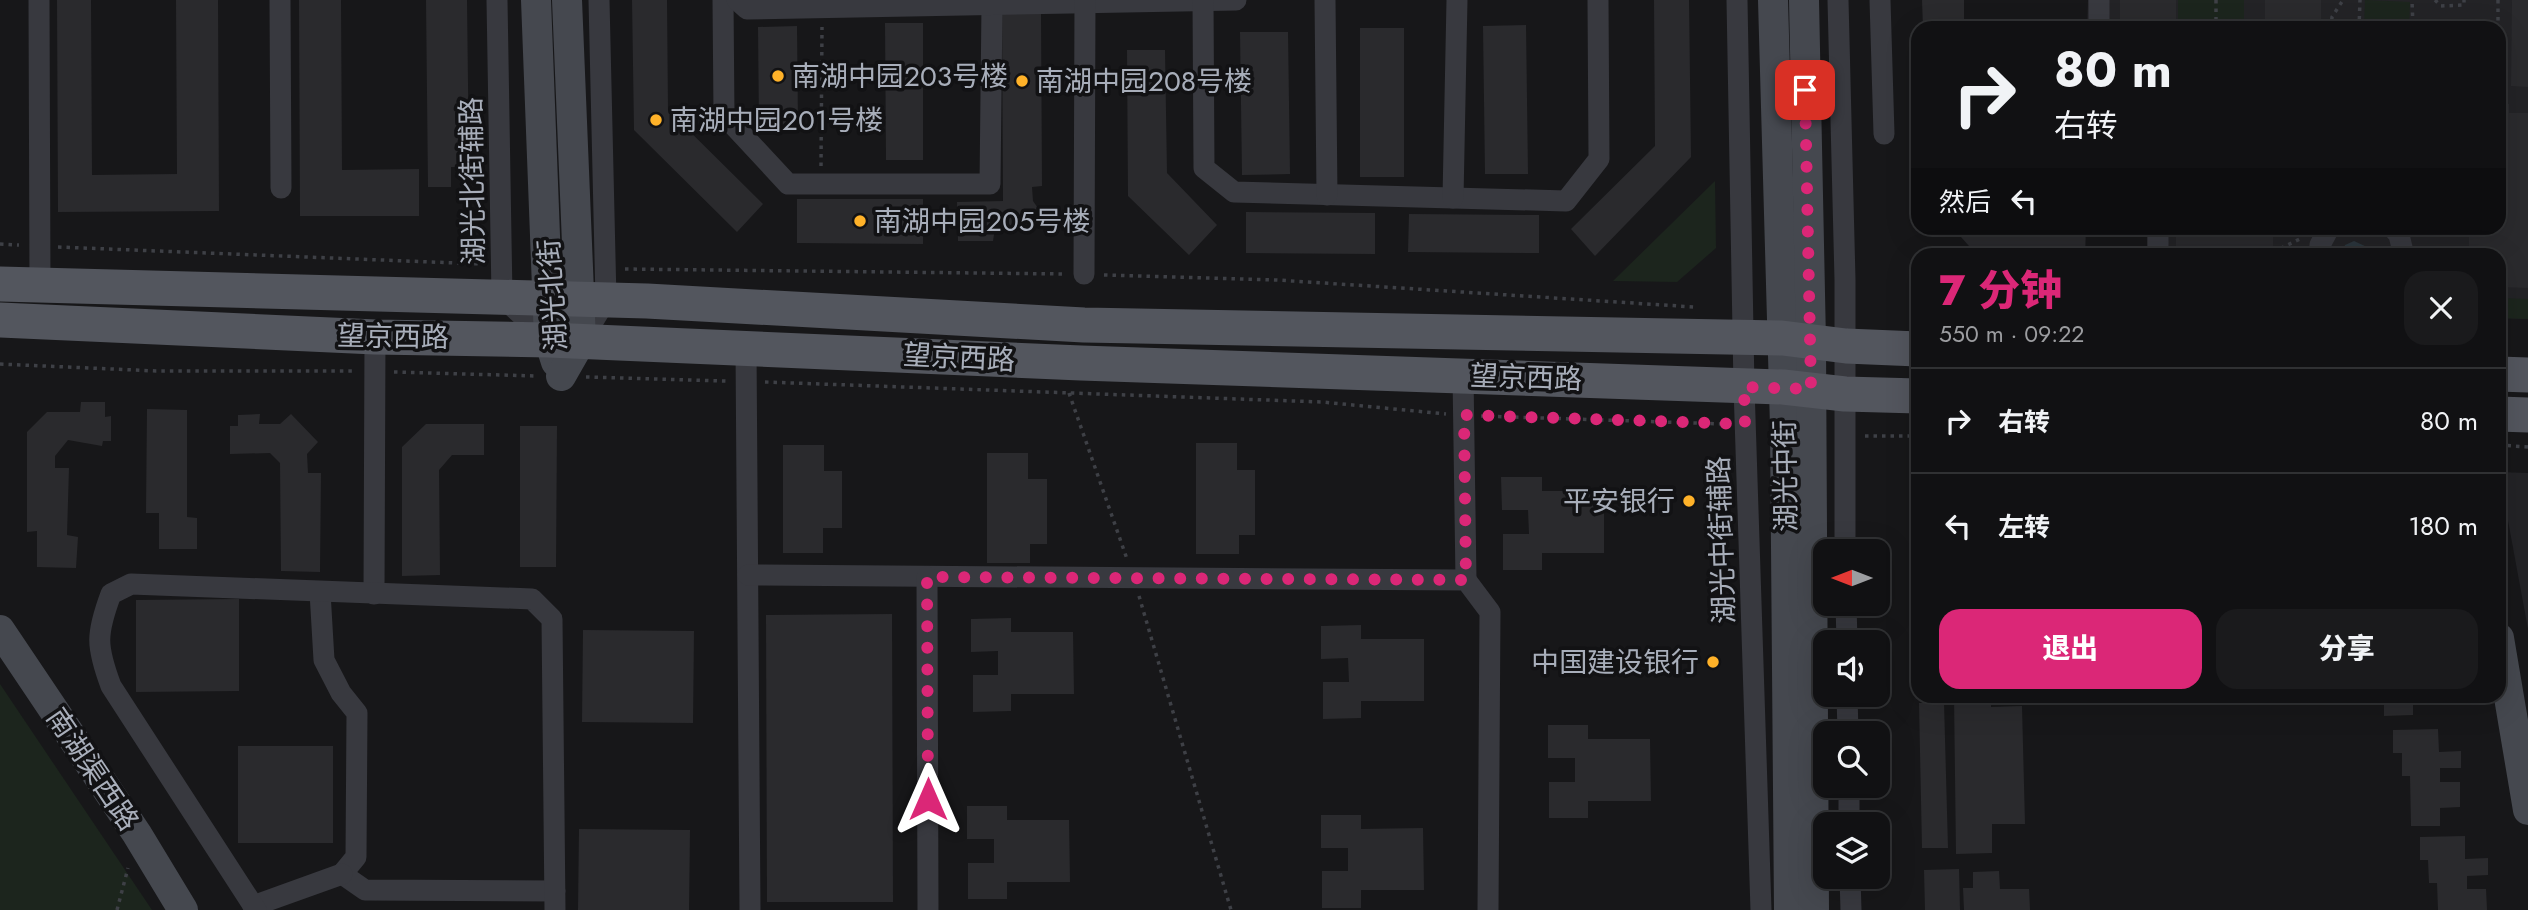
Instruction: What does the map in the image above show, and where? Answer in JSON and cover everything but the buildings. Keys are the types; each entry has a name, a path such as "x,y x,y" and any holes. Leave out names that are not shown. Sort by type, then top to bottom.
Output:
{"main road":[{"name":"湖光北街","path":"536,0 585,291"},
{"name":"湖光北街","path":"561,376 565,341 585,291 567,0"},
{"name":"湖光中街","path":"1773,0 1796,340 1813,390 1814,910"},
{"name":"湖光中街","path":"1796,340 1804,0"},
{"name":"望京西路","path":"0,284 40,287 501,280 585,291 1084,325 1796,340 1846,346 1911,349"},
{"name":"望京西路","path":"0,320 375,337 565,341 1463,375 1911,396"},
{"path":"2506,374 2528,375"},
{"name":"湖光中街","path":"1789,910 1813,390"},
{"path":"2506,414 2528,415"},
{"name":"南湖渠西路","path":"0,630 137,834 184,910"},
{"path":"2506,670 2524,752 2528,810"}],"street":[{"path":"39,0 40,287"},
{"path":"279,0 281,188"},
{"name":"湖光北街辅路","path":"497,0 501,280 565,341"},
{"path":"565,341 585,291 599,0"},
{"path":"723,0 724,115 788,184 990,184 992,4"},
{"path":"737,0 747,9 1236,0"},
{"path":"1203,0 1205,168 1234,192 1566,201 1599,159 1598,0"},
{"path":"1325,0 1327,195"},
{"path":"1453,198 1457,0"},
{"name":"湖光中街辅路","path":"1737,0 1744,387 1761,910"},
{"path":"1838,0 1846,346 1813,390 1843,435 1845,539"},
{"path":"1880,0 1884,134"},
{"path":"2099,0 2099,21"},
{"path":"1084,274 1085,1"},
{"path":"373,594 375,337"},
{"path":"746,348 750,910"},
{"path":"1463,375 1466,580 1490,612 1488,910"},
{"path":"748,575 1134,580 1466,580"},
{"path":"927,577 928,910"},
{"path":"320,592 324,660 341,693 357,713 356,857 342,874 254,908 111,686 100,656 99,626 111,594 131,584 532,599 552,619 555,901 465,902 365,890 342,874"},
{"path":"1850,889 1851,910"}],"path":[{"path":"2216,0 2216,21"},
{"path":"2332,21 2343,0"},
{"path":"2359,21 2360,0"},
{"path":"2412,0 2413,21"},
{"path":"2435,0 2441,6 2463,5 2464,0"},
{"path":"2498,0 2498,21"},
{"path":"821,184 822,7"},
{"path":"0,244 501,280"},
{"path":"585,291 1084,274 1276,280 1698,307"},
{"path":"0,364 156,370 375,371 561,376 1069,393 1322,402 1464,415 1745,424"},
{"path":"1069,393 1134,580 1231,910"},
{"path":"1843,435 1911,436"},
{"path":"2506,445 2528,447"},
{"path":"117,910 137,834"}],"shaded area":[{"path":"2088,0 2528,0 2528,319 2506,318 2506,248 2147,248 2147,235 2506,235 2506,21 2087,21"},
{"path":"2178,0 2244,0 2244,21 2178,21"},
{"path":"2365,0 2410,2 2409,21 2364,21"},
{"path":"1715,181 1716,248 1677,282 1613,281"},
{"path":"2354,241 2367,248 2344,248"},
{"path":"2506,298 2528,299 2528,319 2506,318"},
{"path":"2506,472 2528,473 2528,629 2506,510"},
{"path":"0,684 152,910 0,910"}],"place":[{"name":"南湖中园203号楼","path":"778,76"},
{"name":"南湖中园208号楼","path":"1022,81"},
{"name":"南湖中园201号楼","path":"656,120"},
{"name":"南湖中园205号楼","path":"860,221"},
{"name":"平安银行","path":"1689,501"},
{"name":"中国建设银行","path":"1713,662"}],"route":[{"path":"928,799 927,577 1466,580 1464,415 1745,424 1744,387 1811,389 1805,90"}]}
